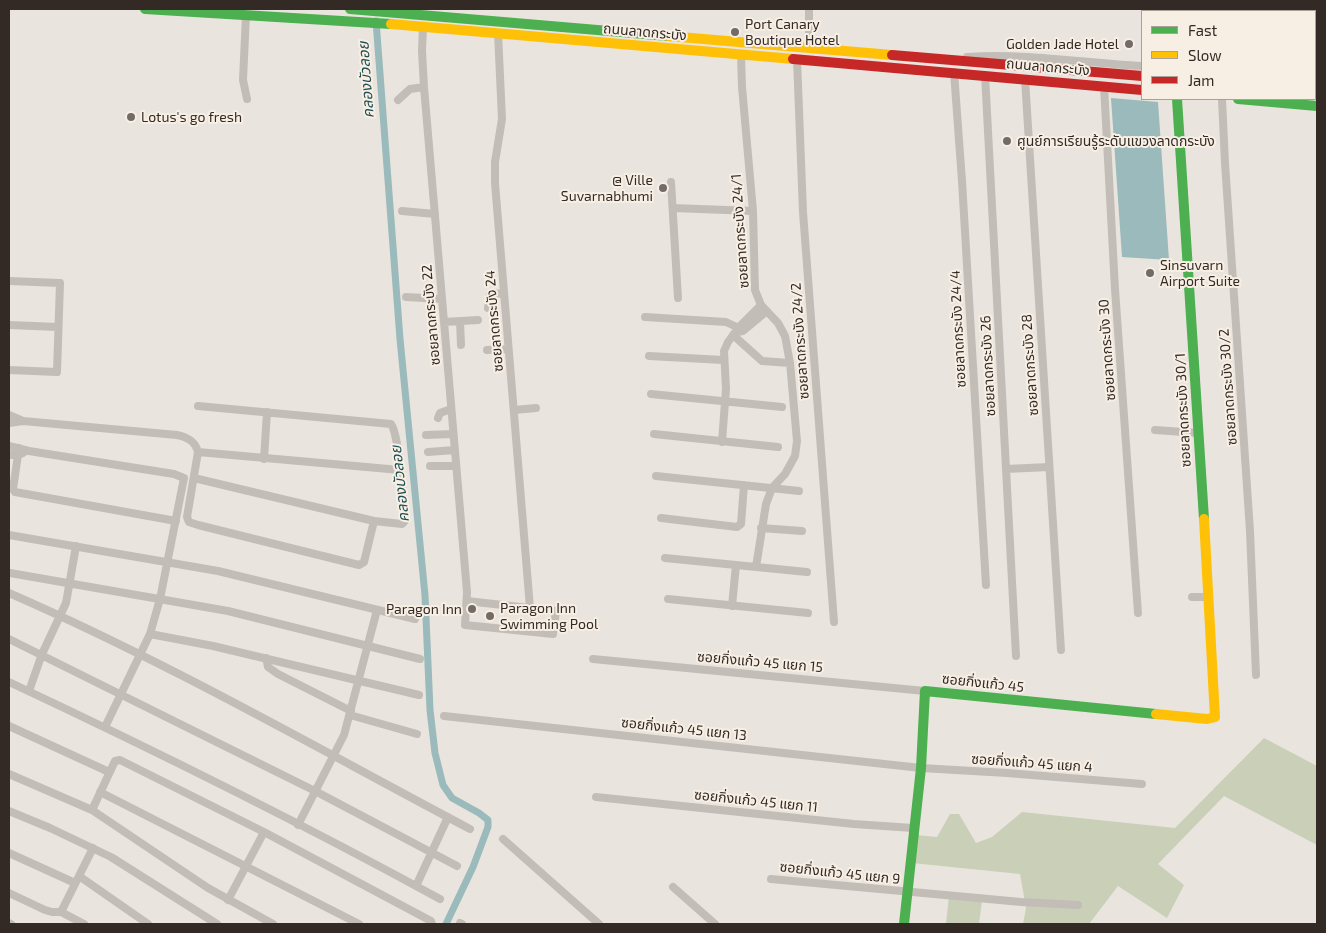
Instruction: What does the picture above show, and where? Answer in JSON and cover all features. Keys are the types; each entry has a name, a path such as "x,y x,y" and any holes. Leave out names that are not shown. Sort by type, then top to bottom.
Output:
{"main road":[{"name":"ถนนลาดกระบัง","path":"145,9 189,10 246,16 423,26 1141,90"},
{"name":"ถนนลาดกระบัง","path":"350,9 933,59 1141,74"},
{"path":"904,56 904,68"},
{"name":"ซอยลาดกระบัง 30/1","path":"1177,100 1215,715 1213,719"},
{"path":"1249,100 1317,106"},
{"name":"ซอยกิ่งแก้ว 45","path":"904,924 921,768 925,691 1213,719"}],"street":[{"path":"809,9 809,48"},
{"path":"246,16 243,80 247,99"},
{"name":"ซอยลาดกระบัง 22","path":"423,26 424,87 467,601 465,625 553,634 556,611 530,608"},
{"name":"ซอยลาดกระบัง 24","path":"498,33 502,119 495,170 530,608"},
{"name":"ซอยลาดกระบัง 24/1","path":"741,54 742,87 753,211 756,295 764,308 783,330 790,363 797,441 795,456 785,474 772,488 766,504 756,567"},
{"path":"933,59 1023,56 1098,64 1141,66"},
{"name":"ซอยลาดกระบัง 24/2","path":"797,59 803,203 834,622"},
{"name":"ซอยลาดกระบัง 24/4","path":"954,72 963,190 986,585"},
{"name":"ซอยลาดกระบัง 26","path":"985,75 1016,656"},
{"name":"ซอยลาดกระบัง 28","path":"1025,79 1061,650"},
{"name":"ซอยลาดกระบัง 30","path":"1104,86 1115,289 1138,613"},
{"path":"398,100 410,89 424,87"},
{"name":"ซอยลาดกระบัง 30/2","path":"1222,100 1250,531 1256,675"},
{"path":"671,182 678,298"},
{"path":"673,208 753,211"},
{"path":"402,211 435,214"},
{"path":"9,281 60,283 57,372 9,370"},
{"path":"488,308 490,294 504,293"},
{"path":"406,297 442,299"},
{"path":"722,442 726,402 724,360 726,346 738,331 764,308"},
{"path":"645,317 726,322 738,331 762,361 790,363"},
{"path":"444,322 478,320"},
{"path":"460,321 461,344"},
{"path":"9,325 58,327"},
{"path":"487,350 508,349"},
{"path":"650,356 724,360"},
{"path":"651,394 782,407"},
{"path":"194,478 374,521 402,524 404,522 395,431 391,424 198,406"},
{"path":"514,410 536,408"},
{"path":"438,418 440,413 451,409"},
{"path":"264,459 267,412"},
{"path":"9,415 23,421"},
{"path":"9,423 23,421 177,435 189,439 194,443 198,452 187,517 192,523 359,565 364,562 374,521"},
{"path":"1155,430 1198,433"},
{"path":"426,435 454,434"},
{"path":"654,434 778,448"},
{"path":"9,446 18,452"},
{"path":"428,452 455,450"},
{"path":"9,454 29,451 181,476 184,480 160,599 150,634 105,727"},
{"path":"18,452 15,492 176,520"},
{"path":"198,452 400,470"},
{"path":"430,466 456,466"},
{"path":"1006,469 1049,467"},
{"path":"656,476 798,491"},
{"path":"661,518 737,528 741,524 744,485"},
{"path":"761,528 802,531"},
{"path":"9,535 218,571 415,619"},
{"path":"29,691 42,654 66,603 76,546"},
{"path":"665,558 807,572"},
{"path":"732,606 736,565"},
{"path":"10,573 228,611 420,659"},
{"path":"9,593 140,655 334,755 470,829"},
{"path":"1192,597 1208,597"},
{"path":"668,599 808,613"},
{"path":"467,601 530,608"},
{"path":"298,825 344,736 377,610"},
{"path":"150,634 197,642 419,695"},
{"path":"9,639 315,792 457,866"},
{"path":"266,658 268,667 278,674 350,713 417,734"},
{"name":"ซอยกิ่งแก้ว 45 แยก 15","path":"593,659 925,691"},
{"path":"9,682 105,727 440,899"},
{"name":"ซอยกิ่งแก้ว 45 แยก 13","path":"444,716 921,768"},
{"path":"9,726 109,772"},
{"path":"92,810 115,761 120,760 264,832 431,921 432,924"},
{"name":"ซอยกิ่งแก้ว 45 แยก 4","path":"921,768 1016,773 1142,784"},
{"path":"9,774 92,810 152,852 228,900 274,924"},
{"path":"100,792 359,924"},
{"name":"ซอยกิ่งแก้ว 45 แยก 11","path":"596,797 854,824 913,828"},
{"path":"9,811 93,848 129,868 217,924"},
{"path":"416,886 448,817"},
{"path":"228,900 264,832"},
{"path":"503,839 599,924"},
{"path":"61,912 93,848"},
{"path":"9,853 77,879 148,924"},
{"name":"ซอยกิ่งแก้ว 45 แยก 9","path":"771,878 907,892 1078,905"},
{"path":"673,888 715,924"},
{"path":"9,893 45,910 61,912 84,924"}],"green space":[{"path":"1264,738 1317,766 1317,845 1224,796 1158,864 1184,885 1167,918 1118,886 1089,924 1023,924 1026,908 1020,874 912,863 915,835 937,837 950,814 959,814 976,843 992,837 1022,812 1175,828"},
{"path":"949,896 982,901 979,924 946,924"}],"water":[{"path":"1111,98 1158,102 1169,260 1122,257"}],"waterway":[{"name":"คลองบัวลอย","path":"376,21 400,339 425,595 430,710 435,753 443,785 452,798 488,820 488,827 473,867 446,924"}],"traffic: fast":[{"path":"145,9 391,24"},
{"path":"350,9 668,36"},
{"path":"1177,100 1204,519"},
{"path":"1249,100 1317,106"},
{"path":"904,924 921,768 925,691 1156,714"}],"traffic: slow":[{"path":"391,24 793,59"},
{"path":"668,36 892,55"},
{"path":"1156,714 1207,719 1215,717 1204,519"}],"traffic: jam":[{"path":"892,55 1141,76"},
{"path":"793,59 1141,90"}],"place":[{"name":"Port Canary Boutique Hotel","path":"735,32"},
{"name":"Golden Jade Hotel","path":"1129,44"},
{"name":"Lotus's go fresh","path":"131,117"},
{"name":"ศูนย์การเรียนรู้ระดับแขวงลาดกระบัง","path":"1007,141"},
{"name":"@ Ville Suvarnabhumi","path":"663,188"},
{"name":"Sinsuvarn Airport Suite","path":"1150,273"},
{"name":"Paragon Inn","path":"472,609"},
{"name":"Paragon Inn Swimming Pool","path":"490,616"}]}
